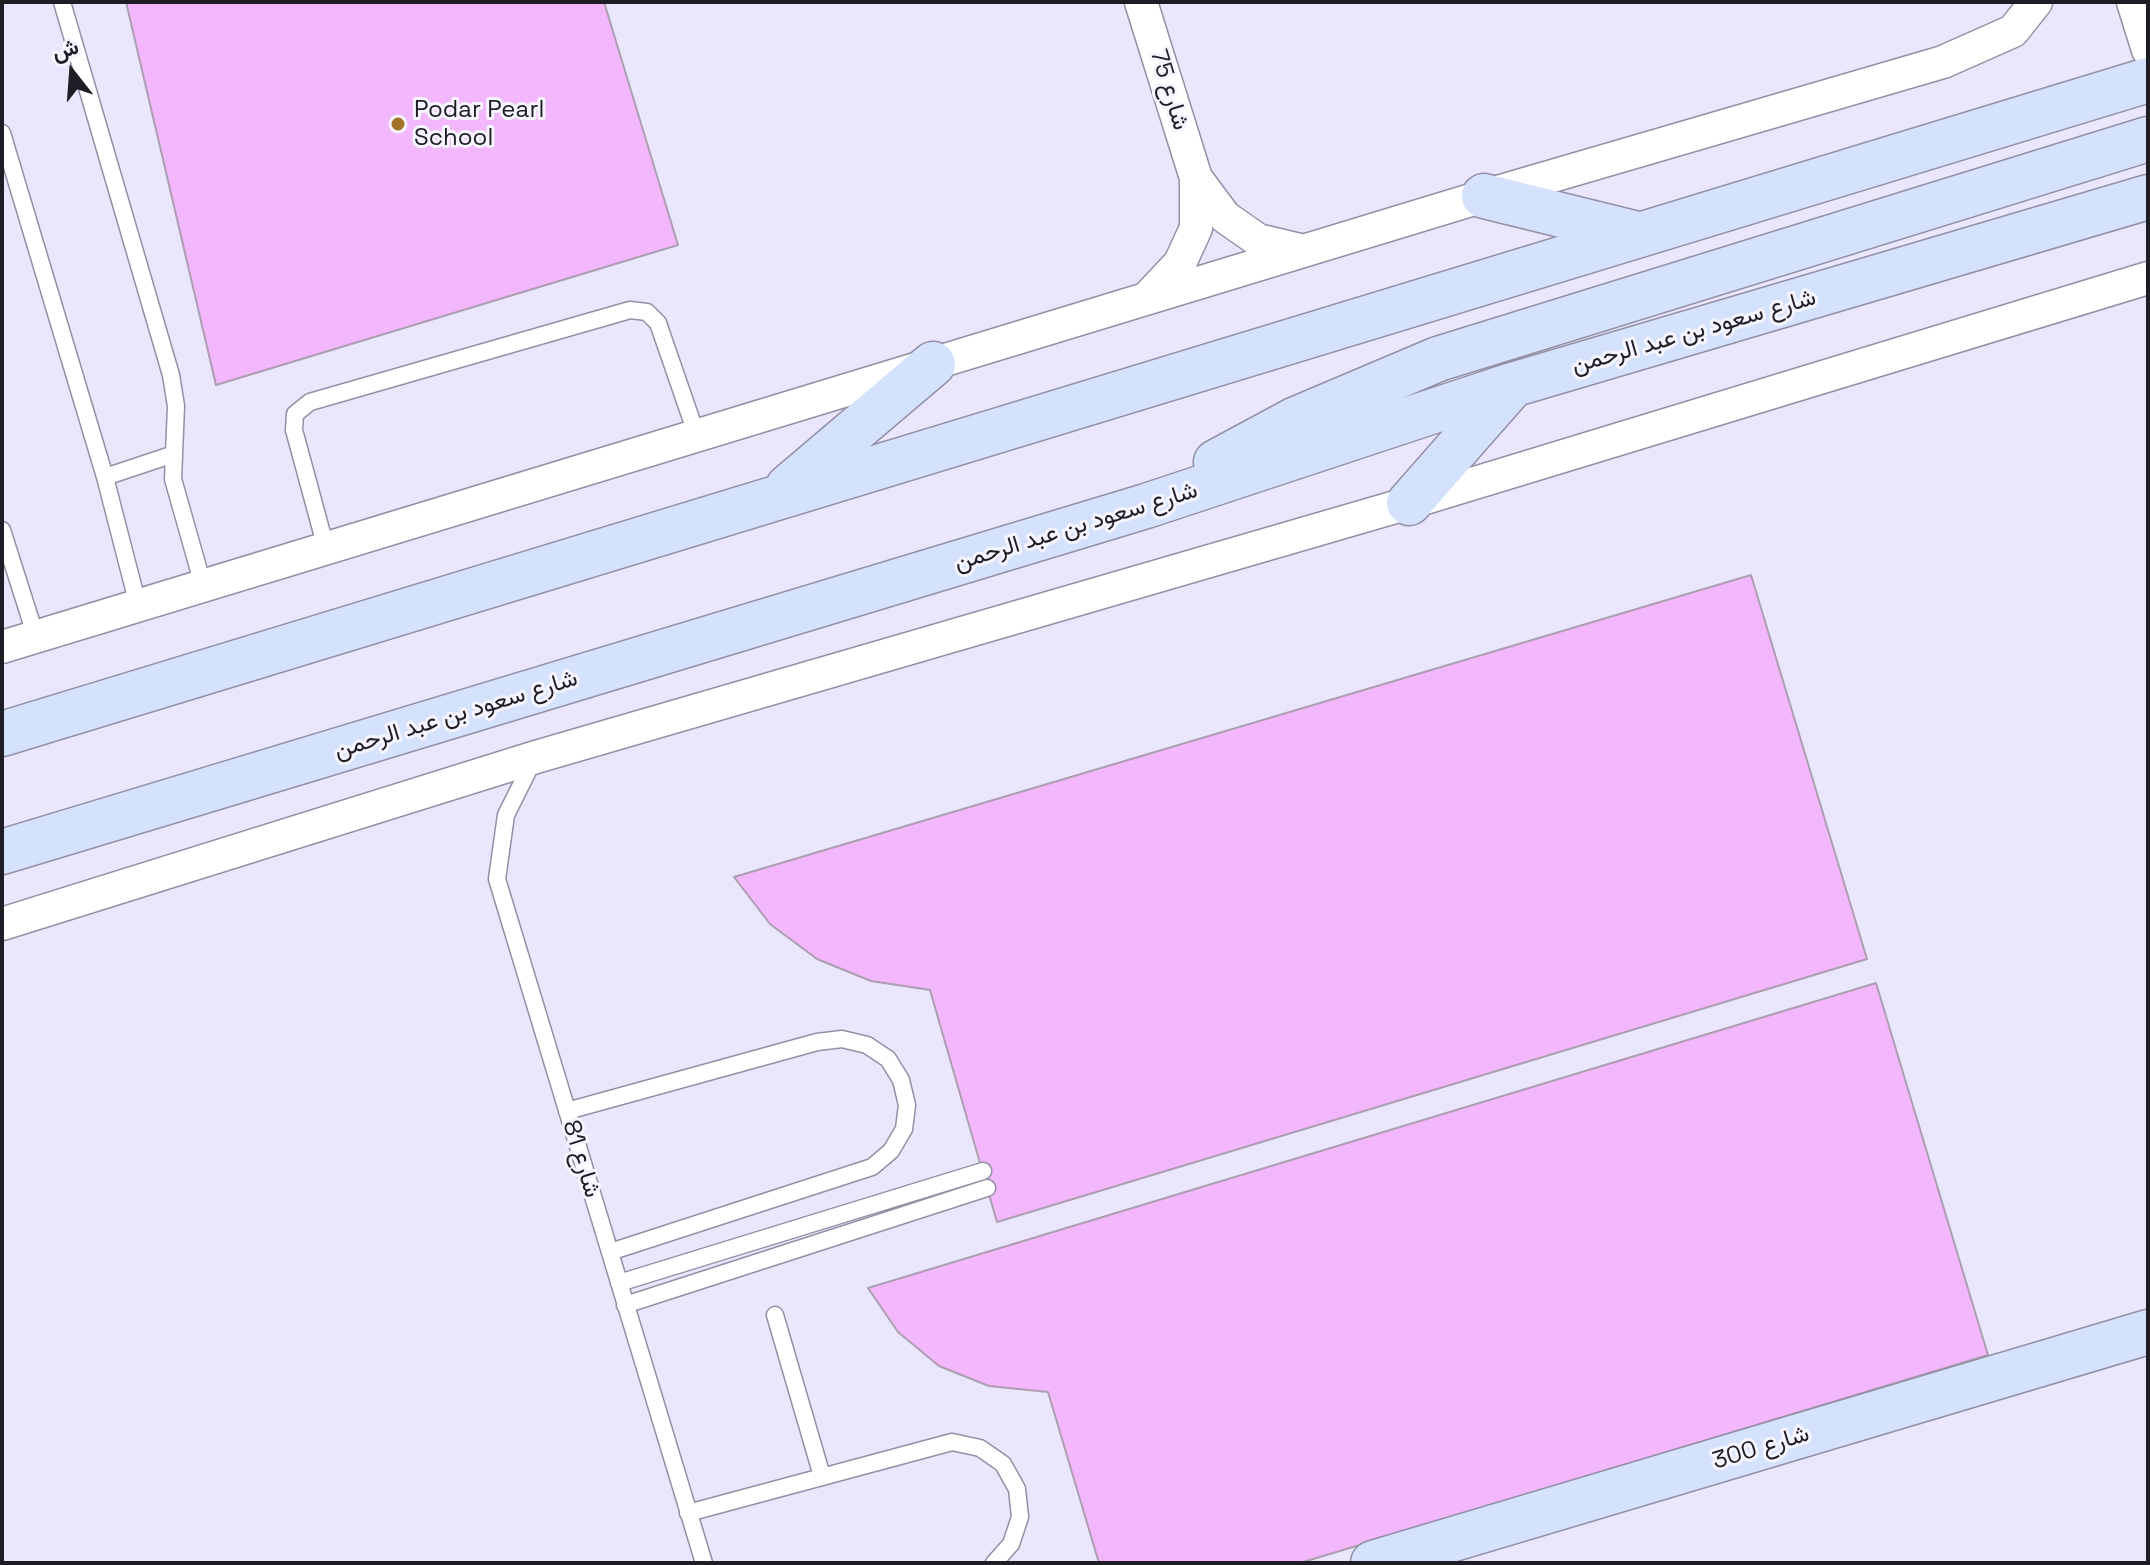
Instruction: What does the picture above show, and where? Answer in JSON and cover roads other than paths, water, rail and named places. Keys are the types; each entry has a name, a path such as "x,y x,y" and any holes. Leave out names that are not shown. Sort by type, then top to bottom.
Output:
{"main road":[{"path":"4,734 2148,80"},
{"path":"1146,506 1243,446 1294,420 1438,359 2148,139"},
{"path":"1484,196 1641,235"},
{"name":"شارع سعود بن عبد الرحمن","path":"2,852 1146,506 1512,385 2148,197"},
{"path":"775,499 933,364"},
{"path":"1409,503 1512,385"},
{"name":"شارع 300","path":"1373,1563 2148,1332"}],"street":[{"name":"شارع 75","path":"1141,2 1196,178 1196,228 1180,263 1146,299"},
{"path":"2,647 1484,196 1943,62 2013,31 2036,2"},
{"path":"2133,2 2148,50"},
{"name":"شارع 75","path":"1196,178 1225,217 1258,240 1304,251"},
{"path":"2,924 536,757 1409,503 2148,278"}],"lane":[{"path":"62,2 171,375 176,406 171,455 173,479 203,585"},
{"path":"2,133 105,477 138,605"},
{"path":"326,548 294,430 295,414 310,402 630,310 647,312 658,323 697,436"},
{"path":"105,477 171,455"},
{"path":"2,530 36,637"},
{"name":"شارع 81","path":"536,757 506,815 497,879 704,1563"},
{"path":"567,1111 842,1039 867,1045 888,1059 901,1080 907,1105 904,1129 891,1151 872,1167 610,1252"},
{"path":"619,1283 985,1180 625,1305"},
{"path":"775,1315 822,1476"},
{"path":"688,1513 952,1442 980,1448 1003,1464 1017,1489 1020,1517 1011,1544 994,1563"}],"place":[{"name":"Podar Pearl School","path":"398,124"}]}
